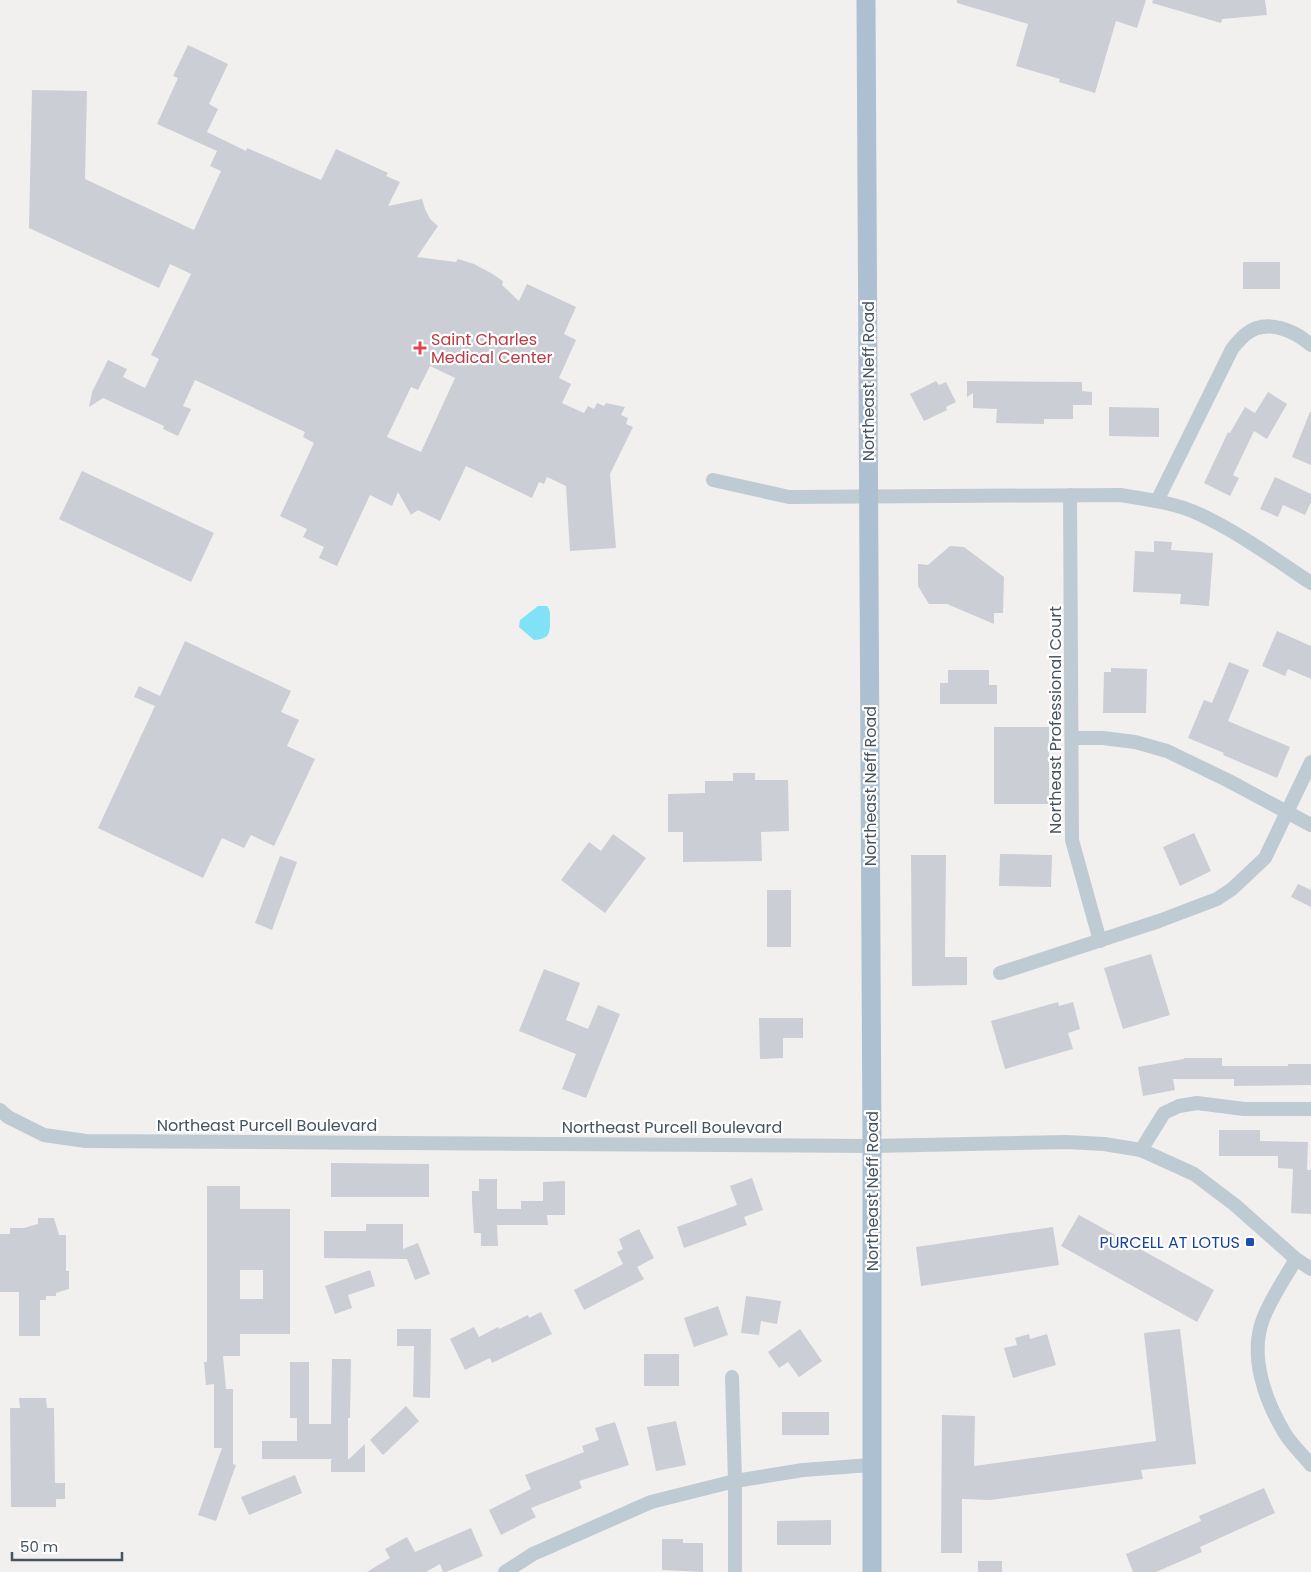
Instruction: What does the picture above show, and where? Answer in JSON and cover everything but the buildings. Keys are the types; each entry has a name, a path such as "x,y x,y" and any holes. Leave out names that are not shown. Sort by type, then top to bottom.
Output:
{"main road":[{"name":"Northeast Neff Road","path":"866,0 872,1146 872,1572"}],"street":[{"path":"1157,501 1232,348 1246,334 1259,327 1282,328 1311,344"},
{"path":"713,480 789,497 1120,495 1157,501 1198,513 1253,544 1311,583"},
{"name":"Northeast Professional Court","path":"1070,495 1072,840 1100,941"},
{"path":"1072,738 1104,738 1135,742 1167,751 1229,781 1311,825"},
{"path":"1000,973 1100,941 1216,899 1232,890 1265,858 1311,762"},
{"path":"1141,1150 1164,1113 1179,1106 1197,1103 1244,1109 1311,1109"},
{"name":"Northeast Purcell Boulevard","path":"3,1118 44,1135 86,1141 310,1144 616,1143 872,1146 1067,1142 1104,1144 1141,1150 1194,1174 1235,1205 1296,1259 1311,1269"},
{"path":"1296,1259 1263,1320 1258,1339 1259,1368 1265,1392 1284,1433 1311,1465"},
{"path":"732,1377 735,1572"},
{"path":"505,1572 533,1554 651,1502 735,1481 803,1470 872,1464"}],"water":[{"path":"538,606 547,606 550,612 549,630 547,636 534,640 519,627 520,620"}],"place":[{"name":"Saint Charles Medical Center","path":"420,348"},
{"name":"PURCELL AT LOTUS","path":"1250,1242"}]}
